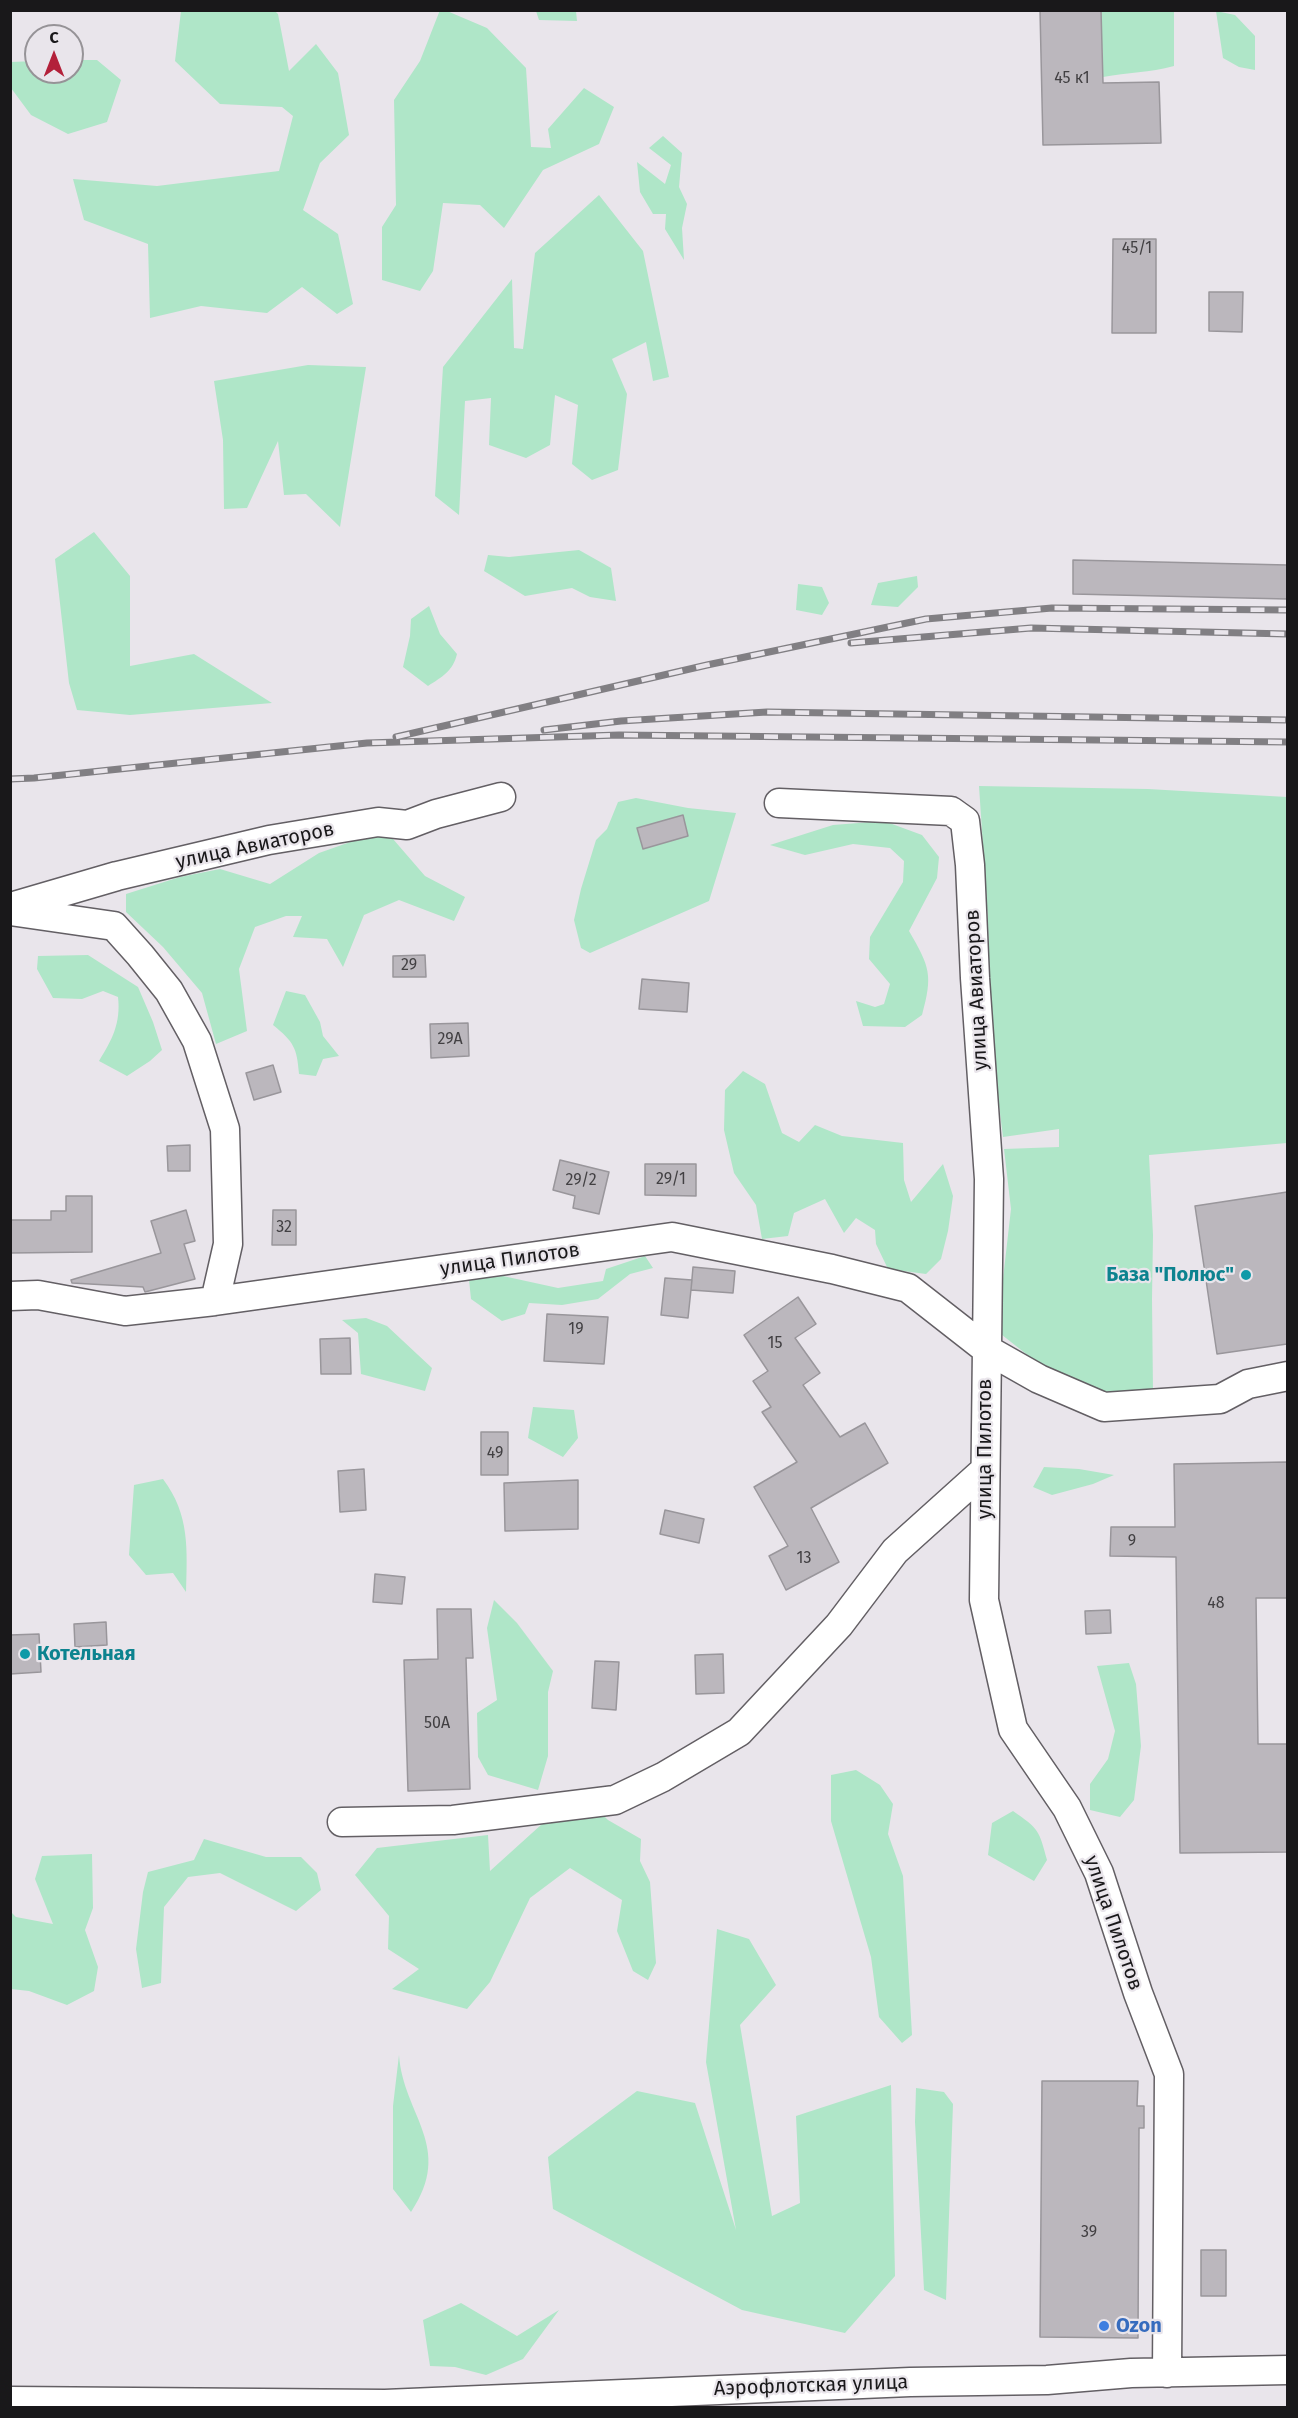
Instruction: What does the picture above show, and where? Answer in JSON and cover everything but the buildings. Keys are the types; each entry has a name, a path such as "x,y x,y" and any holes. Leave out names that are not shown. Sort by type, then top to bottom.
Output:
{"street":[{"name":"улица Авиаторов","path":"10,909 117,876 269,840 378,822 407,825 436,814 501,797"},
{"name":"улица Авиаторов","path":"779,803 951,811 965,821 970,865 975,978 989,1179 986,1349"},
{"path":"10,909 114,926 169,991 197,1041 225,1129 228,1244 215,1301"},
{"name":"улица Пилотов","path":"10,1296 38,1295 125,1311 215,1301 672,1237 832,1269 908,1288 986,1349 1039,1379 1104,1407 1220,1399 1248,1384 1287,1376"},
{"name":"улица Пилотов","path":"986,1349 984,1600 1013,1729 1067,1808 1099,1873 1138,1993 1169,2074 1167,2373"},
{"path":"342,1822 453,1820 615,1800 663,1777 739,1732 839,1625 895,1551 985,1470"},
{"name":"Аэрофлотская улица","path":"10,2401 385,2404 629,2400 1047,2380 1131,2373 1287,2370"}],"green space":[{"path":"440,10 487,28 526,68 531,147 551,148 548,129 584,88 614,107 599,144 543,170 504,228 480,205 443,203 433,271 420,291 382,280 382,227 396,205 394,100 420,61"},
{"path":"181,11 275,11 278,14 289,71 316,44 338,73 349,135 320,163 303,210 338,234 353,304 337,314 302,287 267,313 201,306 150,318 148,244 84,220 73,179 157,186 279,171 293,116 282,107 220,104 175,61"},
{"path":"536,11 576,11 577,21 539,20"},
{"path":"1101,11 1174,11 1174,66 1103,77"},
{"path":"1216,11 1235,15 1255,36 1255,70 1239,67 1223,58"},
{"path":"84,60 97,60 121,80 107,122 68,134 31,115 11,88 11,62 24,61 24,84 84,84"},
{"path":"663,136 682,153 679,187 687,204 682,228 684,260 665,229 666,214 653,214 640,192 637,162 665,184 671,165 649,148"},
{"path":"599,195 643,251 669,377 653,381 646,342 612,359 627,394 618,470 592,480 572,464 578,405 555,395 550,445 526,458 489,445 491,398 465,401 459,515 435,496 443,367 512,279 514,348 523,349 535,253"},
{"path":"308,365 366,367 340,527 306,494 284,495 278,441 247,508 224,509 223,440 214,381"},
{"path":"94,532 130,576 130,666 194,654 272,703 130,715 77,710 69,683 55,559"},
{"path":"579,550 611,568 616,601 590,597 572,588 525,596 484,571 488,555 509,557"},
{"path":"917,576 918,587 898,607 871,605 878,583"},
{"path":"798,584 822,587 829,603 822,615 796,610"},
{"path":"429,606 440,634 457,654 450,669 428,686 403,667 410,636 411,619"},
{"path":"979,786 1148,789 1287,797 1287,1143 1149,1155 1153,1235 1153,1392 1103,1394 1044,1368 997,1331 1011,1209 1004,1149 1059,1147 1059,1129 1003,1137 991,1041 988,921"},
{"path":"636,798 688,808 736,813 709,901 590,953 581,948 574,920 581,889 596,840 607,829 618,802"},
{"path":"884,821 922,835 939,857 937,878 909,931 928,972 928,990 922,1015 905,1027 863,1026 856,1001 875,1007 884,1004 890,984 869,959 870,937 903,882 904,861 890,848 853,844 805,855 770,845 833,825"},
{"path":"373,834 393,839 425,876 465,897 454,921 399,900 364,915 343,967 327,939 293,937 302,916 286,916 255,927 239,969 247,1031 216,1044 202,993 163,947 126,912 126,894 180,877 220,869 270,884 319,853"},
{"path":"88,955 138,987 153,1022 162,1050 127,1076 99,1061 117,1023 118,997 103,991 82,999 53,998 37,969 38,956"},
{"path":"286,991 305,995 320,1022 323,1036 339,1056 323,1059 316,1076 299,1074 293,1046 286,1036 273,1025"},
{"path":"743,1071 765,1084 782,1133 799,1142 815,1125 842,1136 903,1143 904,1180 911,1202 943,1164 953,1196 948,1231 941,1259 926,1274 888,1269 876,1244 875,1230 856,1218 844,1233 825,1199 794,1213 788,1236 762,1239 756,1205 734,1173 724,1130 725,1090"},
{"path":"645,1256 653,1268 630,1274 598,1299 562,1305 529,1303 525,1314 502,1321 471,1299 469,1280 503,1276 558,1288 603,1281 606,1269"},
{"path":"366,1318 387,1326 432,1368 425,1391 361,1374 358,1333 342,1320"},
{"path":"533,1407 574,1410 578,1438 563,1457 528,1438"},
{"path":"1044,1467 1079,1469 1114,1475 1093,1484 1052,1495 1033,1487"},
{"path":"163,1479 178,1506 185,1533 186,1592 173,1573 146,1575 129,1555 134,1485"},
{"path":"494,1600 517,1623 553,1671 548,1692 548,1756 538,1790 488,1775 478,1757 477,1713 497,1700 487,1628"},
{"path":"1129,1663 1136,1684 1141,1746 1134,1800 1120,1817 1090,1810 1090,1784 1108,1759 1115,1731 1097,1666"},
{"path":"856,1770 880,1785 893,1804 888,1834 903,1876 912,2035 902,2043 879,2017 871,1957 831,1821 831,1775"},
{"path":"599,1811 608,1820 641,1839 640,1861 650,1882 656,1963 648,1980 633,1971 617,1931 622,1900 570,1868 530,1898 490,1982 467,2009 392,1989 419,1969 388,1949 389,1916 355,1875 377,1848 488,1835 490,1871 542,1824 562,1822"},
{"path":"1013,1811 1037,1831 1042,1842 1047,1860 1034,1881 988,1855 992,1823"},
{"path":"204,1839 266,1857 301,1857 317,1873 321,1890 296,1911 220,1873 188,1877 164,1907 161,1983 142,1988 136,1949 143,1892 148,1872 194,1860"},
{"path":"92,1854 93,1908 85,1930 98,1967 94,1991 67,2005 29,1991 11,1989 11,1912 16,1917 53,1924 35,1879 42,1856"},
{"path":"717,1929 749,1939 776,1985 740,2025 772,2216 800,2203 796,2116 891,2085 895,2276 845,2333 742,2310 553,2209 548,2157 637,2091 695,2103 736,2230 706,2062"},
{"path":"399,2055 402,2076 428,2150 428,2168 423,2189 411,2212 393,2189 393,2106"},
{"path":"916,2088 944,2092 953,2104 946,2300 924,2290 915,2122"},
{"path":"461,2303 517,2336 559,2310 523,2359 486,2375 455,2367 430,2366 423,2320"}],"railway":[{"path":"396,737 707,665 926,619 1052,608 1288,610"},
{"path":"851,643 1031,628 1288,634"},
{"path":"544,730 621,721 767,712 1288,720"},
{"path":"10,779 367,743 619,735 1288,742"}],"place":[{"name":"База \"Полюс\"","path":"1246,1275"},
{"name":"Котельная","path":"25,1654"},
{"name":"Ozon","path":"1104,2326"}]}
